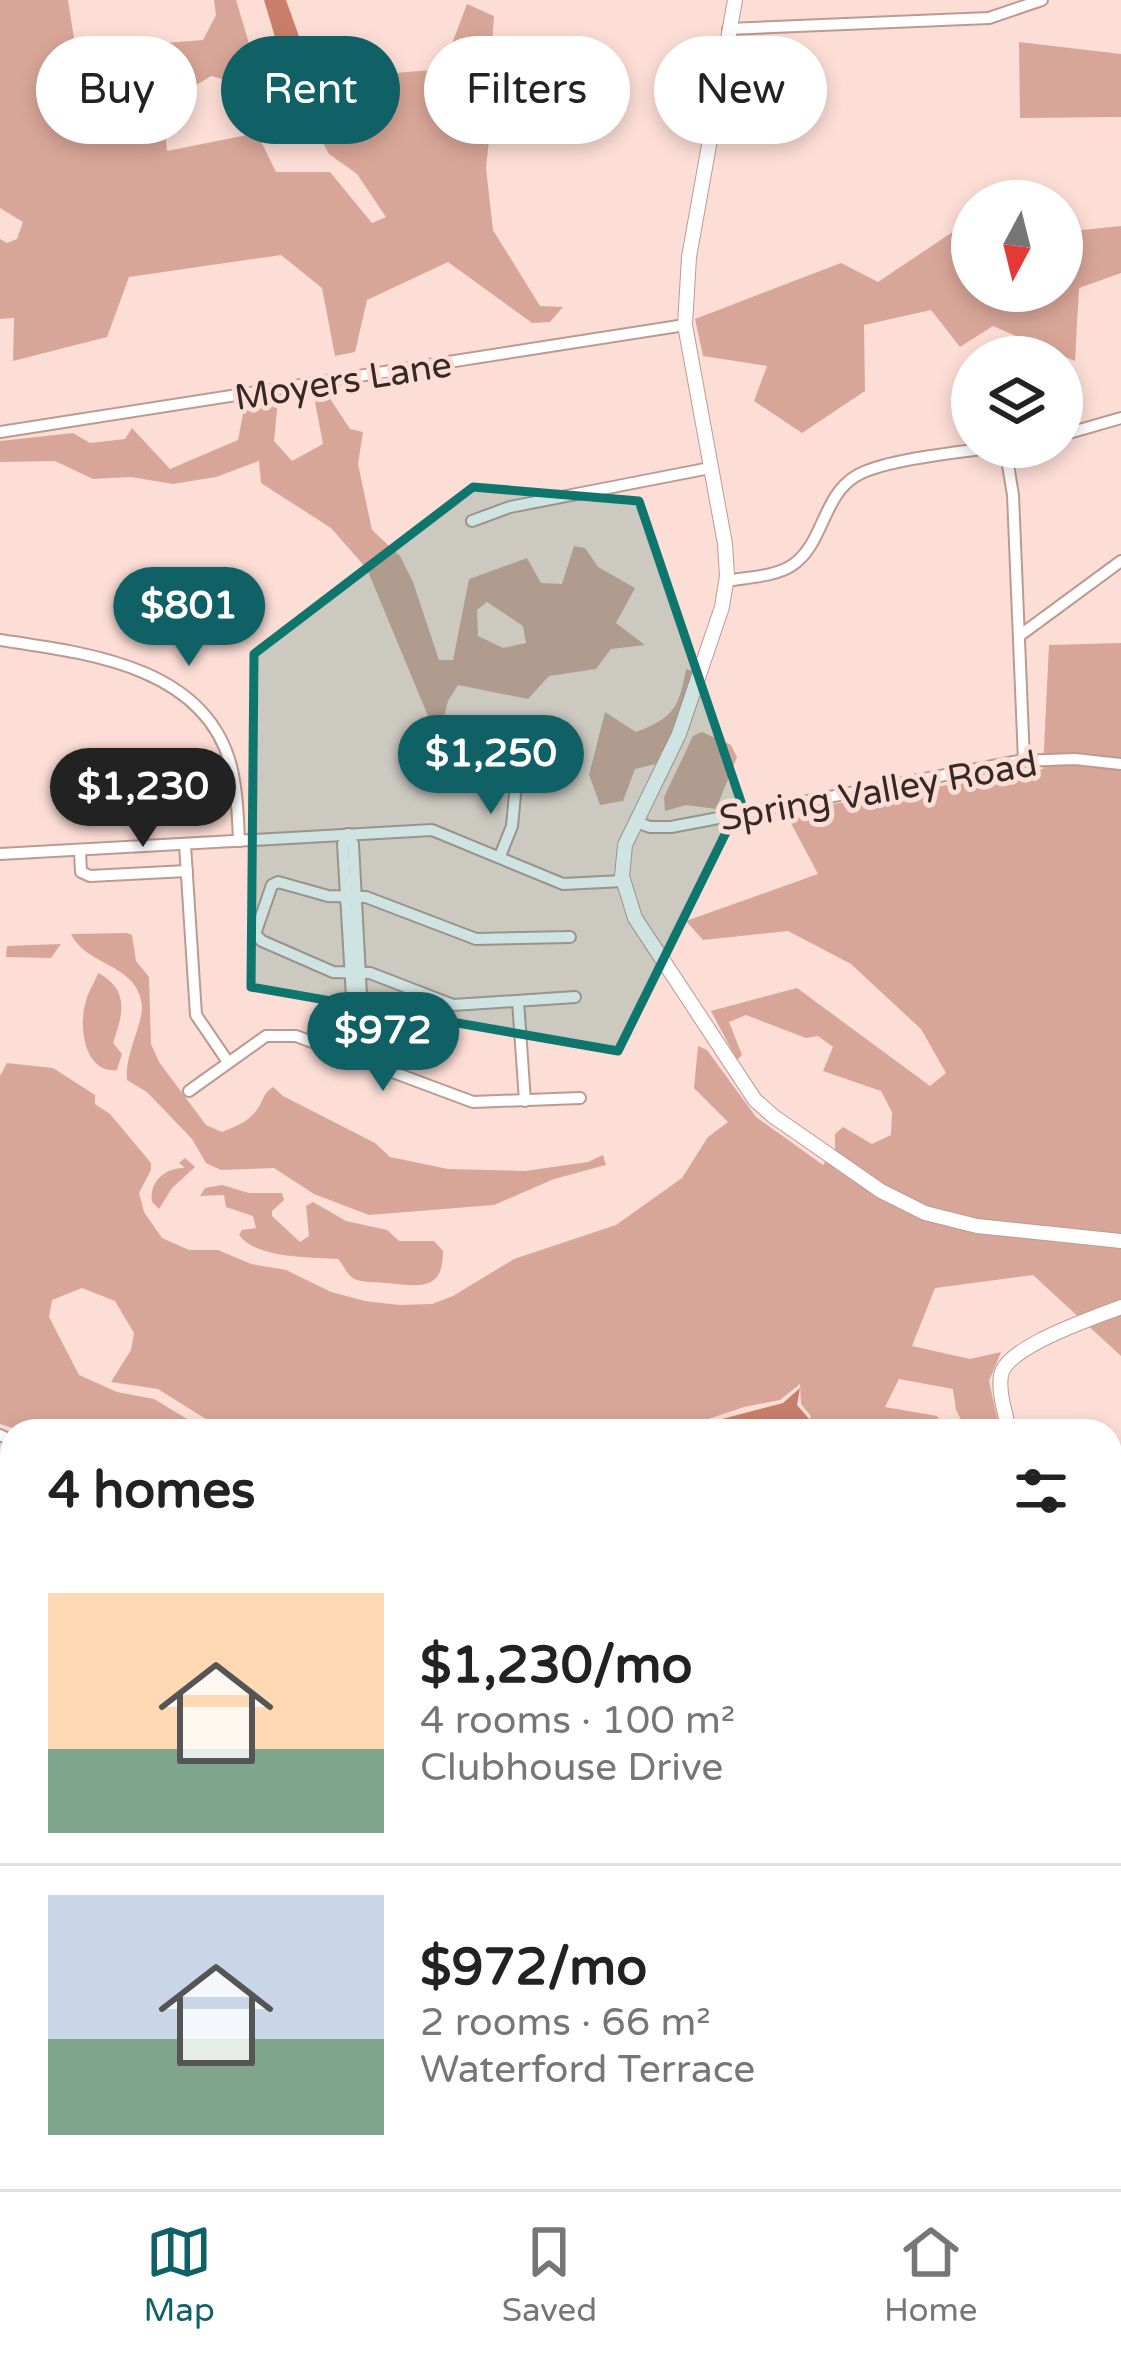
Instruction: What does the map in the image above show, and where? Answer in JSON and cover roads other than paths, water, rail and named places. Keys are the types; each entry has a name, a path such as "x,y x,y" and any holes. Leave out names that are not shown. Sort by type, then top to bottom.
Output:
{"main road":[{"path":"735,0 689,257 685,326 727,557 727,581 682,728 623,852 623,881 635,918 746,1088 772,1116 881,1191 925,1213 992,1228 1121,1241"},
{"path":"1007,1419 1000,1383 1010,1359 1121,1307"}],"street":[{"path":"728,29 989,18 1042,0"},
{"name":"Moyers Lane","path":"0,432 685,326"},
{"path":"1083,429 1121,418"},
{"path":"727,581 778,572 798,561 836,494 861,473 951,455"},
{"path":"472,521 510,507 710,468"},
{"path":"1008,468 1024,761"},
{"path":"1019,635 1121,561"},
{"path":"0,640 140,670 185,695 203,712 230,763 239,841"},
{"name":"Spring Valley Road","path":"636,822 671,827 1024,761 1076,759 1121,764"},
{"path":"500,856 512,826 516,784"},
{"path":"0,854 432,830 570,886 623,881"},
{"path":"346,1055 355,973 343,844 348,834"},
{"path":"185,845 196,1015 228,1062"},
{"path":"80,850 81,872 90,876 187,871"},
{"path":"570,937 476,939 366,897 328,896 278,882 272,885 256,926 262,941 333,972 355,973 453,1005 575,997"},
{"path":"518,1001 525,1101"},
{"path":"189,1091 266,1036 277,1034 296,1036 473,1102 580,1097"}]}
